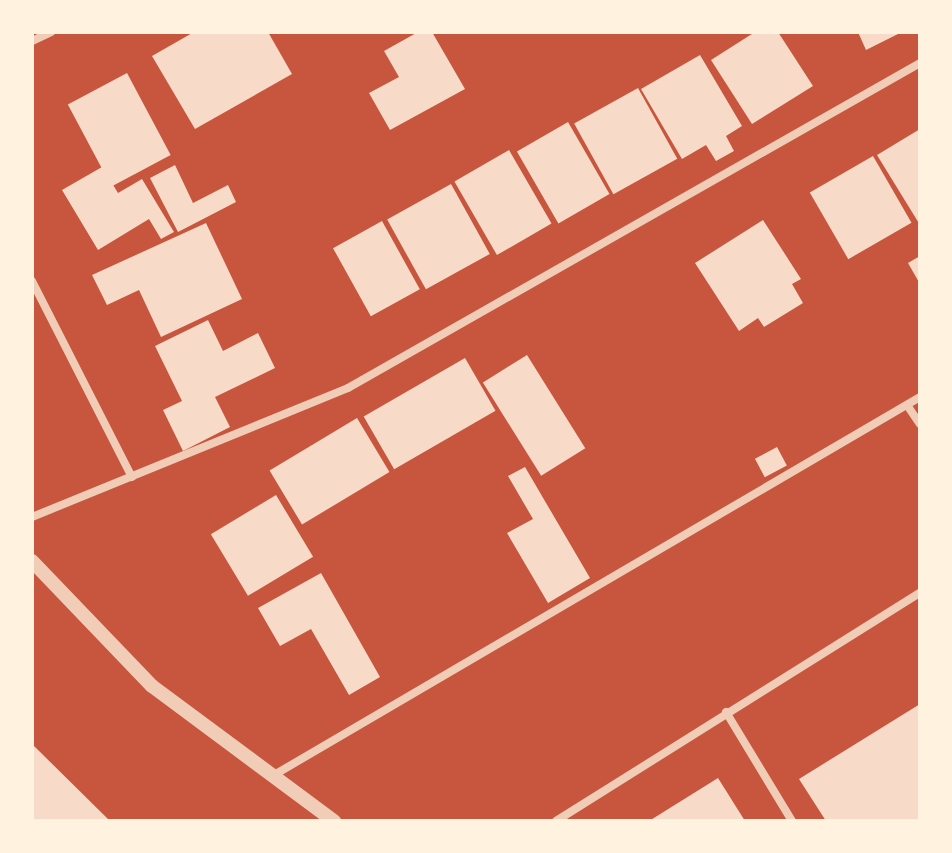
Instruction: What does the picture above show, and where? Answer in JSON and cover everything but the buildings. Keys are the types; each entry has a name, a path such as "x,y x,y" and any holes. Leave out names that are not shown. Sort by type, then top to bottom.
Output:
{"street":[{"path":"32,41 51,32"},
{"path":"32,517 348,388 920,63"},
{"path":"32,281 132,477"},
{"path":"274,775 920,397"},
{"path":"907,405 920,424"},
{"path":"32,561 152,686 330,820"},
{"path":"556,821 920,593"},
{"path":"726,712 792,821"}]}
